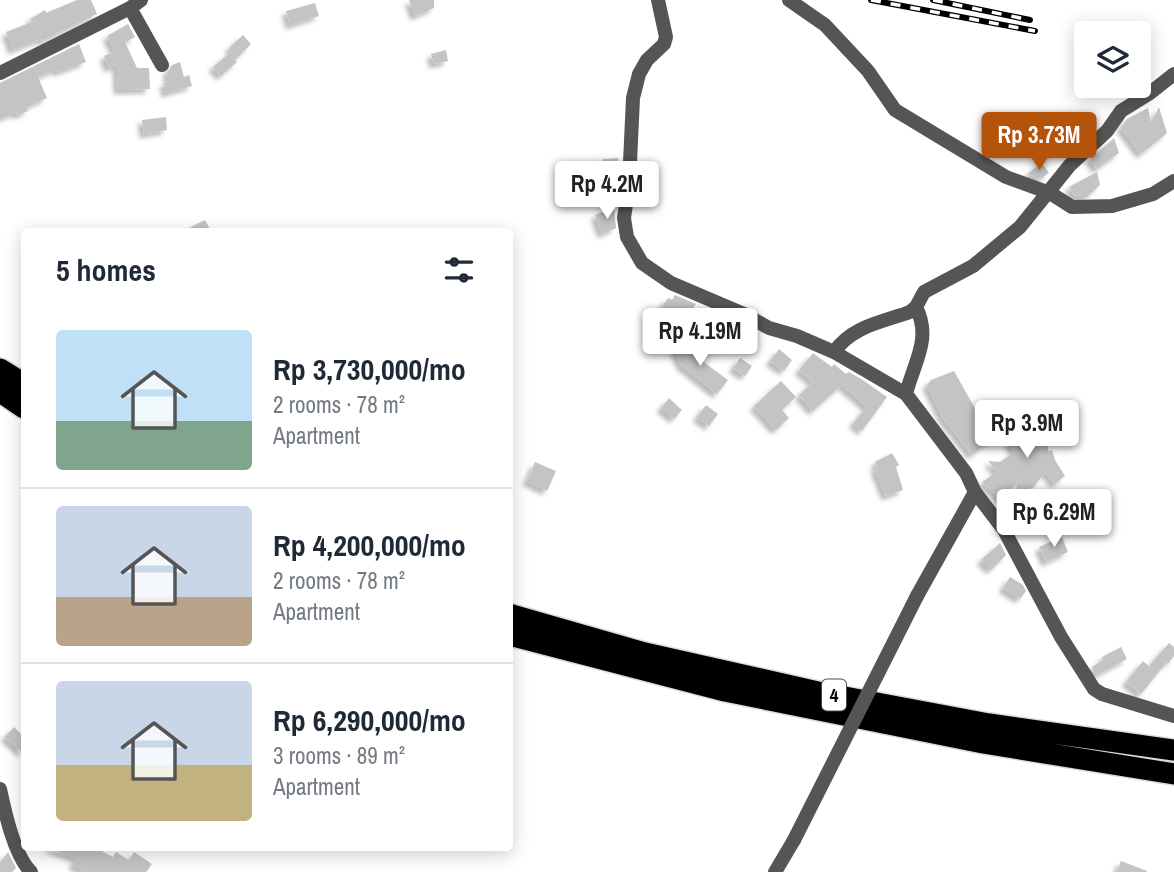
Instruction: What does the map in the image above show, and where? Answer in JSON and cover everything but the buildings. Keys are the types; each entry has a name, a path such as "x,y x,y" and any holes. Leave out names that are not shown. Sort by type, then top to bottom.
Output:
{"highway":[{"path":"0,369 21,382"},
{"path":"0,392 21,406"},
{"name":"4","path":"513,615 645,653 818,692 989,723 1169,749"},
{"name":"4","path":"513,636 725,691 983,743 1164,773"}],"street":[{"path":"657,0 666,37 664,44 647,60 639,74 634,97 629,184 624,218 627,237 642,263 671,283 746,315 769,328 797,336 834,352 906,394 966,472 975,492 1004,530 1061,638 1094,689 1102,694 1174,716"},
{"path":"789,0 825,25 868,71 895,110 1006,177 1050,193 1072,207 1112,206 1153,194 1174,181"},
{"path":"0,73 136,4 162,65"},
{"path":"834,352 844,339 861,328 916,307 924,292 988,255 1020,227 1070,165 1107,131 1121,111 1174,74"},
{"path":"906,394 925,334 923,320 916,307"},
{"path":"775,872 917,596 975,492"},
{"path":"0,789 5,814 24,864 31,872"}],"railway":[{"path":"871,0 1035,31"},
{"path":"933,0 1030,20"}]}
